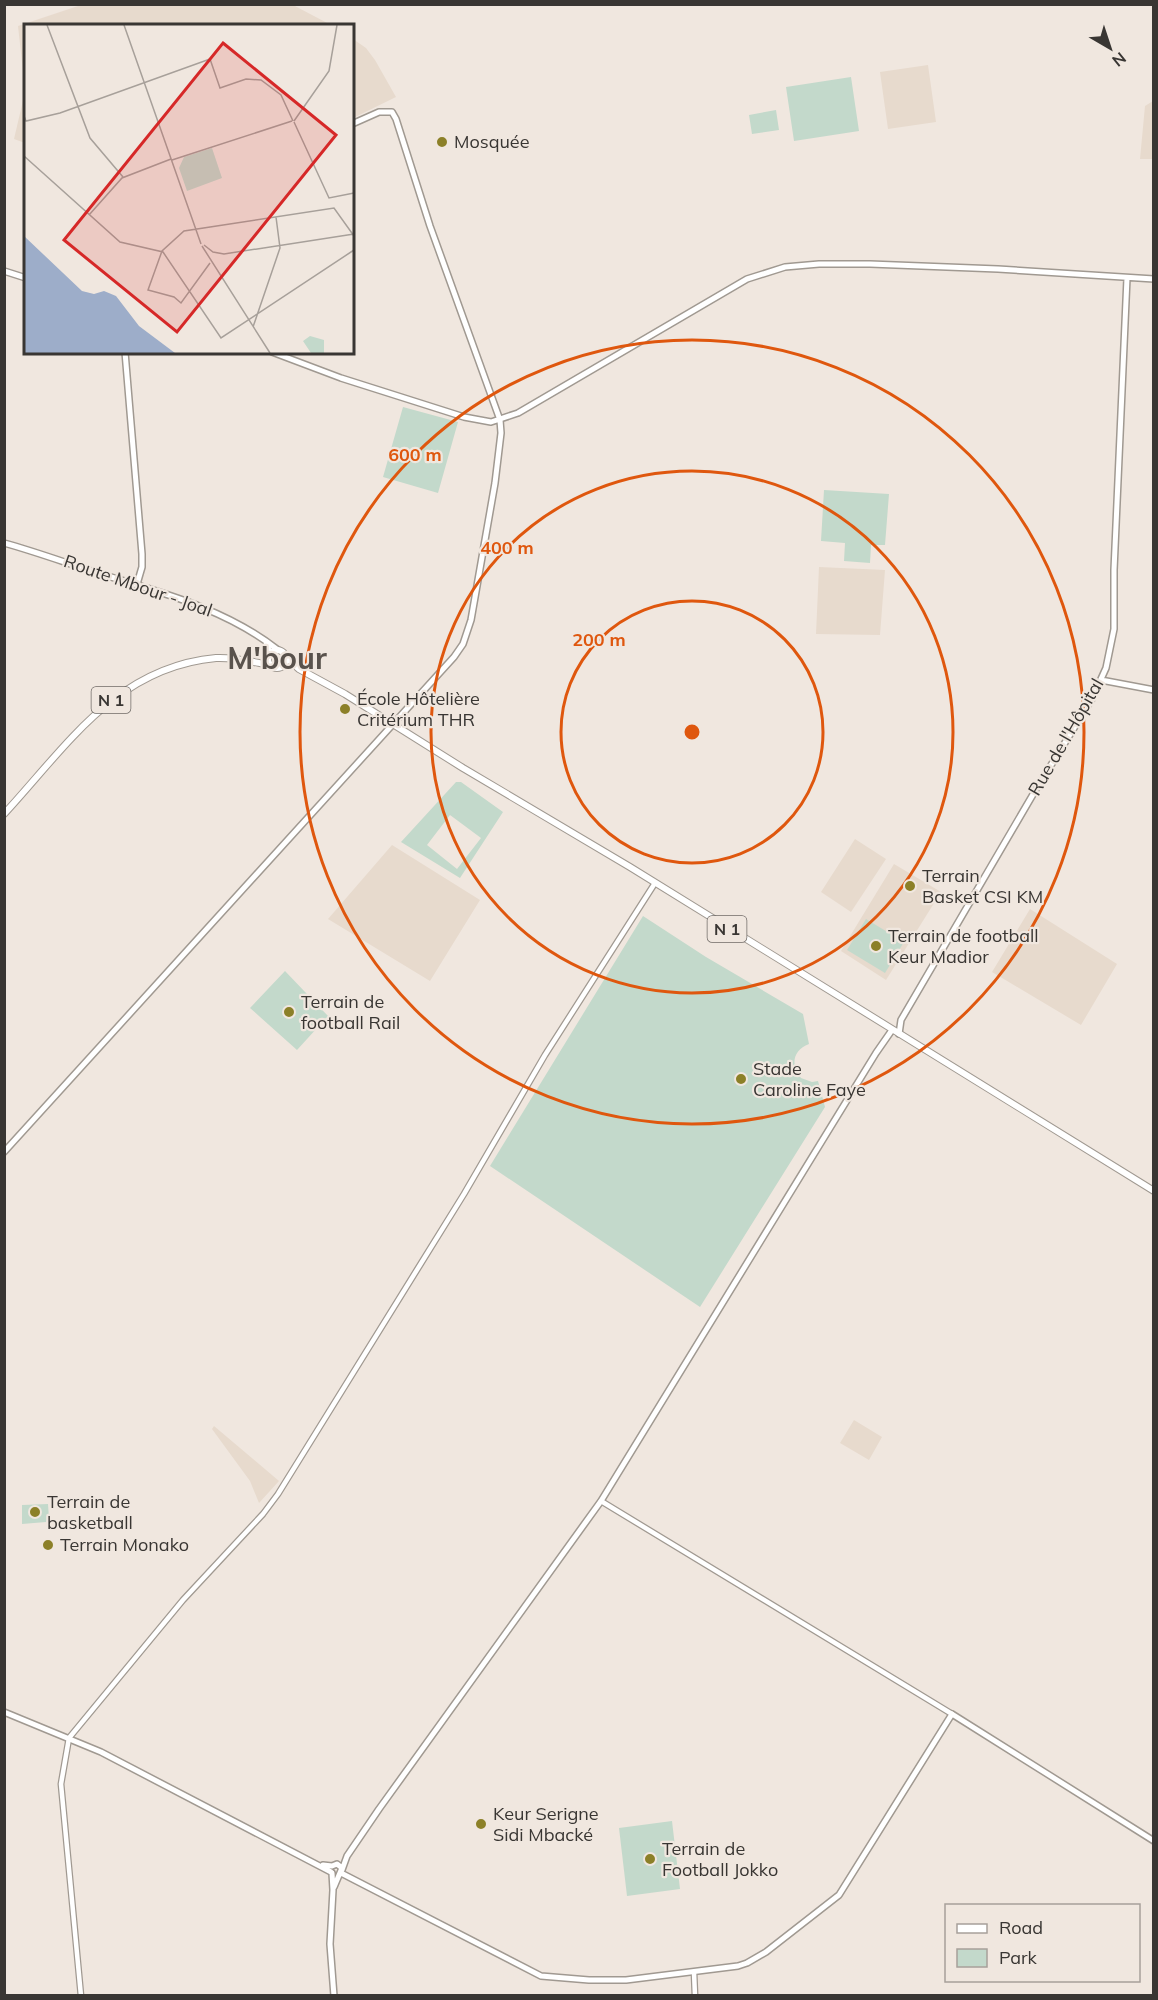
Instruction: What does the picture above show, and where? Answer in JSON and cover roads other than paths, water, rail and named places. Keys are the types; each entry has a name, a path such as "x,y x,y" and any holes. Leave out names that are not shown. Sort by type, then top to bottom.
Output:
{"highway":[{"name":"N 1","path":"4,814 78,732 103,707 125,690 157,672 176,665 216,658 257,663 270,659 278,650 299,669 317,677 655,883 1154,1191"},
{"path":"281,668 286,663 286,657"},
{"name":"N 1","path":"270,659 275,668 299,669"}],"main road":[{"path":"4,1152 454,657 465,639 471,620 495,483 501,433 500,420 432,234 392,112 379,112 354,123"},
{"path":"277,354 341,378 464,417 483,421 500,420 518,413 747,279 785,267 870,264 1154,279"},
{"path":"4,271 24,277"},
{"name":"Rue de l'Hôpital","path":"902,1020 1101,680 1111,650 1127,278"},
{"path":"125,354 142,554 138,584"},
{"name":"Route Mbour - Joal","path":"4,543 138,584 214,611 278,650"},
{"path":"265,641 270,659"},
{"path":"1101,680 1154,690"},
{"path":"893,1031 902,1020"},
{"path":"334,1995 330,1944 333,1869 347,1856 601,1501 853,1089 902,1020"},
{"path":"4,1712 101,1752 316,1864 341,1872 541,1976 626,1980 747,1963 839,1895 952,1714 1154,1841"},
{"path":"333,1890 347,1856"},
{"path":"333,1869 341,1872"}],"street":[{"path":"81,1995 61,1784 69,1738 177,1608 278,1494 464,1194 545,1055 655,883"},
{"path":"601,1501 952,1714"},
{"path":"694,1972 695,1995"}],"place":[{"name":"Mosquée","path":"442,142"},
{"name":"École Hôtelière Critérium THR","path":"345,709"},
{"name":"Terrain Basket CSI KM","path":"910,886"},
{"name":"Terrain de football Keur Madior","path":"876,946"},
{"name":"Terrain de football Rail","path":"289,1012"},
{"name":"Stade Caroline Faye","path":"741,1079"},
{"name":"Terrain de basketball","path":"35,1512"},
{"name":"Terrain Monako","path":"48,1545"},
{"name":"Keur Serigne Sidi Mbacké","path":"481,1824"},
{"name":"Terrain de Football Jokko","path":"650,1859"}],"district":[{"name":"M'bour","path":"277,659"}]}
